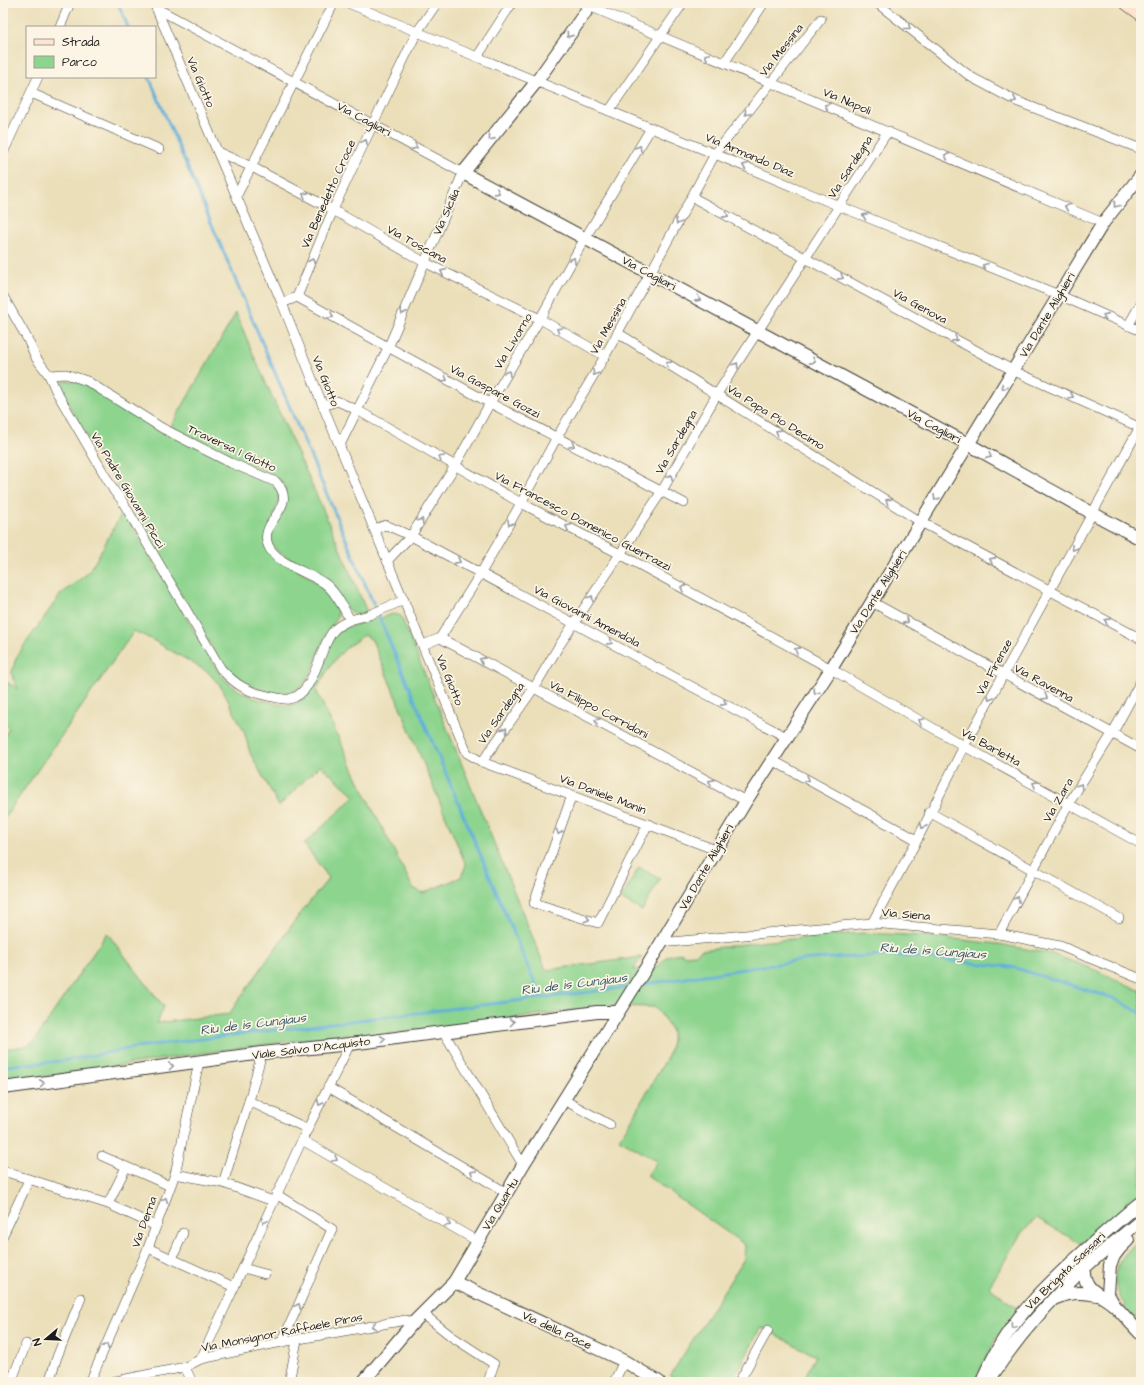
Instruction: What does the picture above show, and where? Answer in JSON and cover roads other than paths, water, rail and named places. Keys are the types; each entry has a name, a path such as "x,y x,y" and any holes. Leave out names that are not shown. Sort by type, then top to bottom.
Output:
{"main road":[{"path":"1126,3 1141,14"}],"street":[{"path":"60,26 70,3"},
{"path":"237,195 334,3"},
{"name":"Via Armando Diaz","path":"348,3 1141,331"},
{"name":"Via Benedetto Croce","path":"297,297 333,210 373,124 417,32 437,3"},
{"path":"477,57 512,3"},
{"path":"609,111 683,3"},
{"path":"724,63 764,3"},
{"path":"877,3 971,77 1016,101 1141,149"},
{"name":"Via Napoli","path":"588,4 1103,223"},
{"name":"Via Sicilia","path":"340,445 388,348 463,173 537,81 588,4"},
{"name":"Via Cagliari","path":"155,5 294,83 968,444 1092,514 1141,539"},
{"name":"Via Giotto","path":"155,5 237,195 467,753 482,762"},
{"name":"Via Messina","path":"440,638 521,503 557,437 605,356 716,154 821,19"},
{"path":"3,153 38,78"},
{"path":"31,93 160,149"},
{"name":"Via Livorno","path":"387,561 411,536 455,466 585,239 651,128"},
{"name":"Via Sardegna","path":"482,762 534,688 574,623 662,491 717,394 888,131"},
{"name":"Via Toscana","path":"218,152 252,167 333,210 424,262 540,319 605,356"},
{"name":"Via Dante Alighieri","path":"621,1008 746,801 831,669 922,522 1103,223 1141,175"},
{"name":"Via Genova","path":"692,197 1014,371 1141,427"},
{"name":"Via Padre Giovanni Picci","path":"3,296 27,338 36,358 49,375 73,422 114,491 121,499 221,669 231,680 243,688 265,696 288,699 296,696 305,689 315,672 326,642 334,630 341,624 350,620"},
{"path":"282,303 297,297"},
{"name":"Via Gaspare Gozzi","path":"297,297 490,403 684,503"},
{"path":"1128,326 1141,303"},
{"name":"Via Papa Pio Decimo","path":"618,333 922,522 1050,592 1141,639"},
{"name":"Traversa 1 Giotto","path":"49,375 66,374 87,381 162,428 231,463 276,482 281,487 284,499 278,514 267,531 268,546 273,553 283,561 325,583 350,620"},
{"name":"Via Francesco Domenico Guerrazzi","path":"323,406 337,401 357,410 521,503 620,554 831,669"},
{"name":"Via Firenze","path":"872,923 917,840 964,746 1141,427"},
{"name":"Via Giovanni Amendola","path":"374,529 386,525 411,536 786,737"},
{"path":"350,620 388,608 404,600"},
{"name":"Via Ravenna","path":"872,602 1141,749"},
{"path":"423,645 440,638"},
{"name":"Via Filippo Corridoni","path":"440,638 746,801"},
{"name":"Via Barletta","path":"831,669 964,746 1141,844"},
{"name":"Via Zara","path":"999,934 1069,803 1112,734 1141,681"},
{"path":"772,760 917,840"},
{"name":"Via Daniele Manin","path":"482,762 716,850"},
{"path":"572,795 534,903 598,923 648,824"},
{"path":"930,812 1119,918"},
{"name":"Via Siena","path":"664,937 671,942 872,923 999,934 1060,946 1141,978"},
{"name":"Viale Salvo D'Acquisto","path":"3,1088 262,1053 350,1044 621,1008"},
{"name":"Via Quartu","path":"363,1382 422,1313 454,1282 523,1165 621,1008"},
{"path":"443,1031 523,1165"},
{"path":"201,1359 275,1197 350,1044"},
{"path":"223,1183 262,1053"},
{"name":"Via Derna","path":"90,1382 148,1248 175,1174 199,1062"},
{"path":"328,1087 507,1193"},
{"path":"564,1100 610,1124"},
{"path":"248,1101 308,1129"},
{"path":"302,1140 477,1241"},
{"path":"102,1156 170,1186"},
{"path":"108,1204 126,1167"},
{"path":"3,1171 108,1204 156,1226"},
{"path":"175,1174 223,1183 275,1197 332,1229 282,1342"},
{"path":"3,1235 29,1180"},
{"name":"Via Brigata Sassari","path":"1002,1351 1023,1312 1051,1282 1141,1202"},
{"name":"Via Brigata Sassari","path":"1083,1270 1082,1261 1126,1223 1129,1212"},
{"path":"1102,1294 1114,1256 1136,1233 1140,1221"},
{"name":"Via Brigata Sassari","path":"1002,1351 1024,1332 1054,1298 1083,1270 1140,1221"},
{"path":"172,1258 183,1233"},
{"path":"148,1248 234,1287"},
{"path":"1023,1312 1032,1311 1077,1267 1087,1272 1102,1294 1141,1334"},
{"path":"242,1268 265,1274"},
{"name":"Via della Pace","path":"454,1282 624,1361 659,1382"},
{"path":"1054,1298 1081,1292 1102,1294"},
{"path":"49,1382 56,1357 81,1298"},
{"path":"422,1313 451,1336 494,1364 488,1382"},
{"name":"Via Monsignor Raffaele Piras","path":"111,1382 157,1377 185,1367 201,1359 282,1342 406,1320 412,1324"},
{"path":"739,1382 768,1330"},
{"path":"290,1378 297,1340"},
{"path":"11,1382 26,1344"},
{"path":"982,1382 1002,1351"},
{"path":"988,1382 1002,1351"},
{"path":"614,1382 624,1361"},
{"path":"185,1367 192,1382"}],"waterway":[{"path":"118,3 128,26"},
{"path":"149,78 541,997"},
{"name":"Riu de is Cungiaus","path":"639,985 810,959 894,955 1012,967 1113,998 1141,1013"},
{"name":"Riu de is Cungiaus","path":"3,1066 61,1061 144,1046 630,987"}]}
